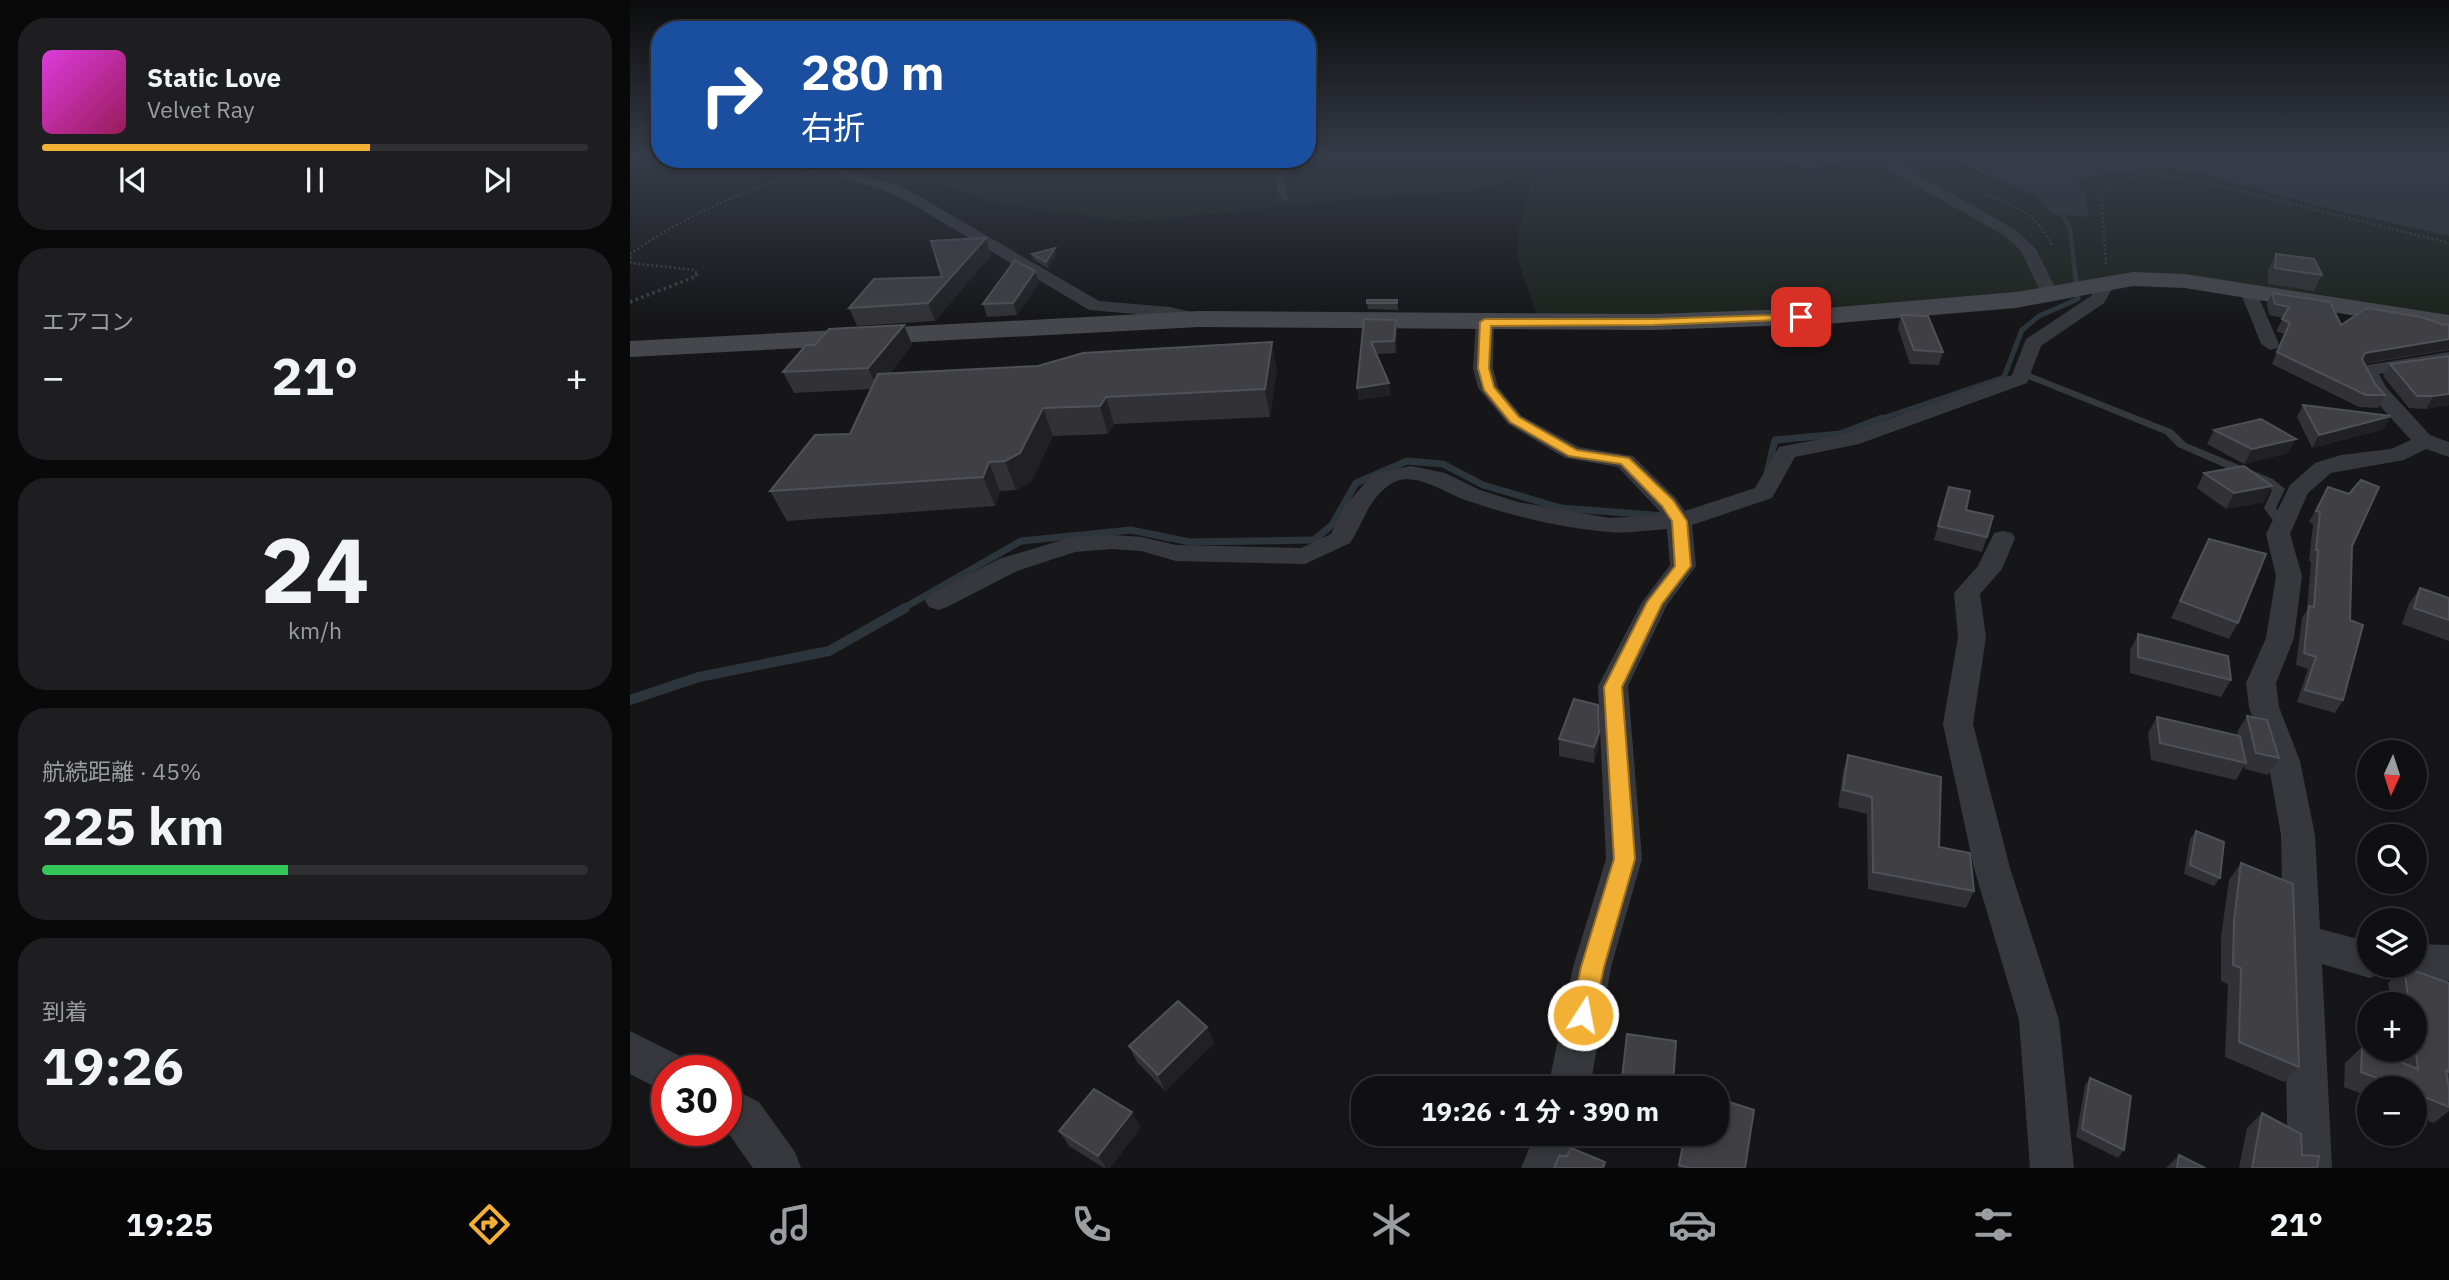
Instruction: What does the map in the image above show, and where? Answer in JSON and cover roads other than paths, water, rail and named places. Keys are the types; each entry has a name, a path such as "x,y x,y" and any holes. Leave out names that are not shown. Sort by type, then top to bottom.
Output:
{"street":[{"path":"937,213 1095,306 1170,312 1199,319"},
{"path":"1974,213 2012,234 2028,249 2057,293"},
{"path":"630,349 1199,319 1654,322 1826,316 1991,303 2133,279 2164,279 2449,323"},
{"path":"938,601 1007,565 1072,545 1112,542 1142,544 1176,552 1258,557 1305,556 1341,538 1353,511 1381,479 1411,473 1437,478 1472,495 1514,508 1610,525 1764,494 1787,452 1852,439 2020,379 2033,343 2098,299 2108,284"},
{"path":"2248,291 2270,344"},
{"path":"1485,322 1483,368 1488,387 1515,420 1573,453 1625,461 1674,512 1683,566 1655,602 1613,687 1624,859 1592,967 1571,1076"},
{"path":"2435,445 2384,397 2368,370 2449,358"},
{"path":"2310,1168 2298,835 2284,761 2264,707 2261,683 2280,638 2289,576 2278,534 2298,490 2323,468 2341,462 2396,455 2423,442 2435,445"},
{"path":"2003,538 1989,569 1967,593 1972,637 1958,724 1992,868 2039,1020 2052,1168"},
{"path":"2302,941 2357,956"},
{"path":"2427,962 2449,963"},
{"path":"630,1051 651,1063"},
{"path":"742,1116 779,1168"},
{"path":"1543,1168 1551,1146"}],"lane":[{"path":"2022,373 2169,432 2182,444 2269,482 2279,489 2270,508 2282,523"}],"waterway":[{"path":"2061,213 2070,228 2075,273"},
{"path":"1877,420 2004,377 2022,330 2039,316 2078,299 2075,271"},
{"path":"1767,473 1775,440 1840,434 1882,418"},
{"path":"902,609 1021,541 1131,530 1190,542 1314,540 1332,525 1356,483 1407,461 1443,464 1483,485 1561,508 1666,516"},
{"path":"630,700 699,677 829,651 905,608"}]}
